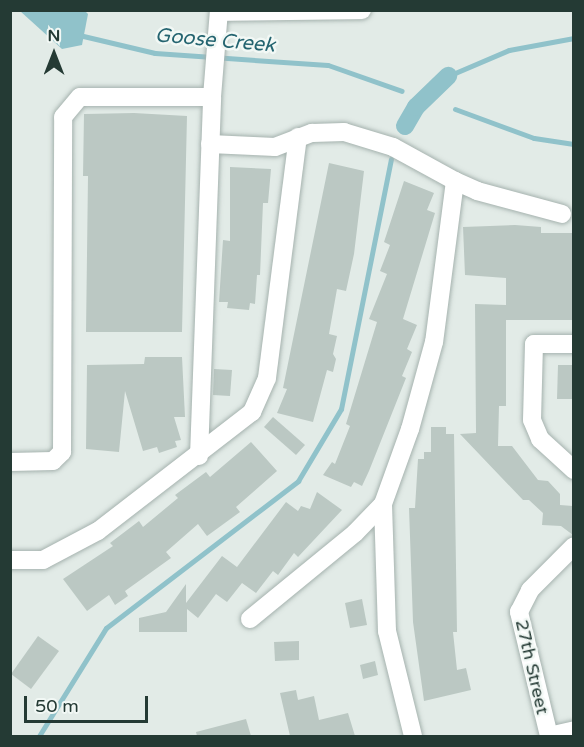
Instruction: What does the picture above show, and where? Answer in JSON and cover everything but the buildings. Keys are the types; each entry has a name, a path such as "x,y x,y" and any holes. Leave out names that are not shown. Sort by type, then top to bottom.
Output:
{"street":[{"path":"199,456 212,93 219,16 362,10"},
{"path":"10,462 53,460 62,452 63,117 80,97 212,93"},
{"path":"210,144 275,147 298,137 318,132 344,132 393,147 477,191 562,214"},
{"path":"10,560 42,560 98,531 199,456 252,412 267,378 298,137"},
{"path":"414,736 387,631 383,504 414,418 434,342 455,181"},
{"path":"573,344 534,344 532,420 540,439 573,470"},
{"path":"250,619 355,533 383,504"},
{"name":"27th Street","path":"549,736 519,612 530,590 573,546"},
{"path":"549,736 573,730"}],"water":[{"path":"20,11 85,11 88,14 82,45 62,49"}],"waterway":[{"name":"Goose Creek","path":"79,35 155,53 328,65 402,91"},
{"path":"448,76 509,50 574,38"},
{"name":"Goose Creek","path":"405,126 416,107 448,76"},
{"name":"Goose Creek","path":"455,109 534,138 574,144"},
{"path":"39,736 106,628 298,481 341,409 391,159"}]}
